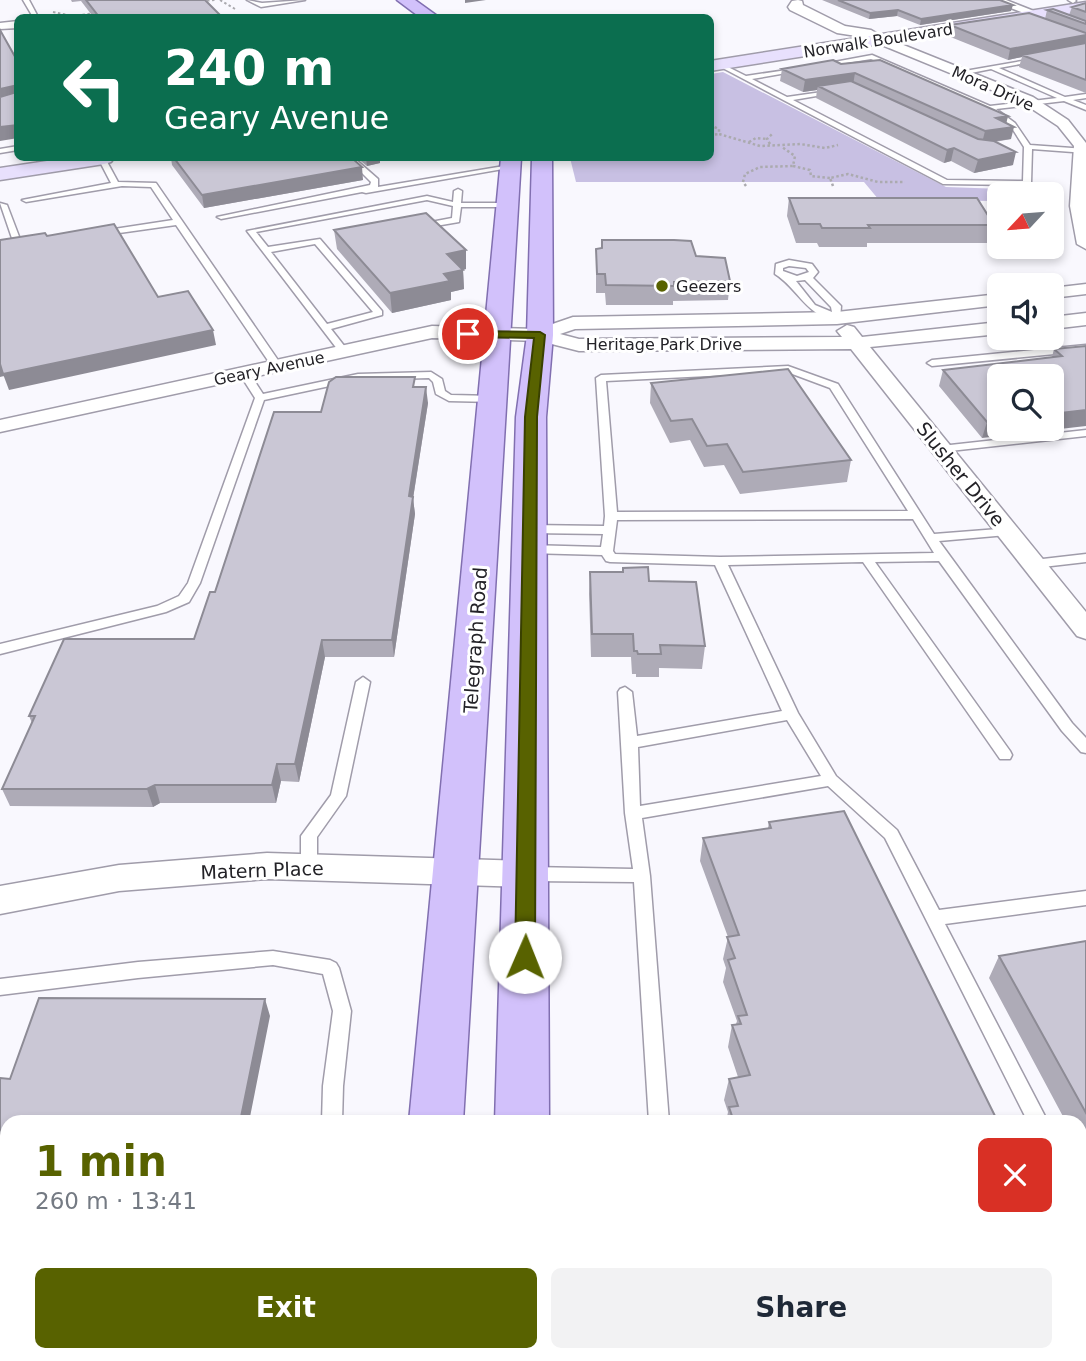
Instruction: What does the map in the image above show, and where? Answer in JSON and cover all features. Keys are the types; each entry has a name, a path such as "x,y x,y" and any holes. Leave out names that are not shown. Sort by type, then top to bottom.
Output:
{"main road":[{"name":"Norwalk Boulevard","path":"1032,16 1074,0"},
{"path":"398,3 423,14"},
{"name":"Norwalk Boulevard","path":"714,63 874,37 1086,8"},
{"path":"0,174 84,161"},
{"path":"522,1115 531,417 540,335 542,161"},
{"name":"Telegraph Road","path":"437,1115 494,400 510,162"}],"street":[{"path":"995,0 1032,16"},
{"path":"792,2 822,15 842,30 874,37"},
{"name":"Mora Drive","path":"874,37 1030,102 1063,123 1083,152"},
{"path":"1083,152 1082,203 1086,244"},
{"path":"1064,292 1086,289"},
{"name":"Heritage Park Drive","path":"540,335 573,323 837,318 987,300"},
{"name":"Slusher Drive","path":"837,318 1086,630"},
{"path":"1064,322 1086,319"},
{"name":"Heritage Park Drive","path":"540,335 579,345 856,343 987,329"},
{"name":"Geary Avenue","path":"0,426 432,332 540,335"},
{"name":"Matern Place","path":"0,900 119,878 267,866 526,874"}],"lane":[{"path":"250,0 261,5 302,0"},
{"path":"1032,16 1066,21"},
{"path":"714,63 946,182 1027,183 1028,150 1013,124 989,108 872,57 745,78"},
{"path":"961,73 1050,57"},
{"path":"992,67 1086,108"},
{"path":"786,99 838,90"},
{"path":"989,108 1086,96"},
{"path":"1016,153 1028,150 1083,152"},
{"path":"104,161 116,185"},
{"path":"353,161 376,181 374,187 358,192"},
{"path":"221,217 510,162"},
{"path":"26,200 116,185 153,185 277,366"},
{"path":"410,228 456,220 458,191"},
{"path":"344,352 251,231 428,198 457,205 507,205"},
{"path":"1,204 14,247 33,244"},
{"path":"364,210 371,217"},
{"path":"86,236 180,222"},
{"path":"267,250 317,241 379,313 326,327"},
{"path":"788,278 808,278 814,272 813,269 796,263 783,264 777,269 812,307 837,318 836,306 808,278"},
{"path":"932,363 1086,348"},
{"path":"943,557 720,561 610,558 607,551 611,516 601,379 788,369 834,386 943,557 1067,727 1086,748"},
{"path":"244,373 260,398"},
{"path":"260,398 358,377 431,375 438,381 440,392 449,398 494,400"},
{"path":"0,649 161,609 184,599 194,583 260,398"},
{"path":"941,449 1086,433"},
{"path":"611,516 916,515"},
{"path":"529,539 609,530"},
{"path":"932,538 1006,531"},
{"path":"529,539 607,551"},
{"path":"866,558 1005,755"},
{"path":"1034,564 1086,558"},
{"path":"720,561 790,714 831,780 891,834 1034,1115"},
{"path":"309,867 309,836 338,796 363,682"},
{"path":"625,692 633,813 642,876 659,1115"},
{"path":"630,743 790,714"},
{"path":"633,813 831,780"},
{"path":"526,874 642,876"},
{"path":"934,918 1086,898"},
{"path":"0,987 138,970 273,958 330,968 342,1011 332,1115"}],"path":[{"path":"199,2 215,0"},
{"path":"97,14 105,13"},
{"path":"714,127 719,129 719,134"},
{"path":"749,142 756,138 766,139 772,134"},
{"path":"714,135 760,146 845,146"},
{"path":"766,139 770,144"},
{"path":"781,146 795,156 793,166"},
{"path":"746,186 743,182 745,174 754,169 793,166 810,170 811,176 830,178 848,174 878,182 903,182"},
{"path":"830,178 833,186"}],"shaded area":[{"path":"723,72 946,187 987,188 987,201 879,200 864,182 576,182 571,161 714,161 714,74"}],"building":[{"path":"86,0 205,0 219,14 97,14"},
{"path":"838,0 1000,0 1013,5 921,19 898,10 870,13"},
{"path":"1086,3 1086,12 1072,7"},
{"path":"1053,9 1086,21 1086,24 1047,10"},
{"path":"1029,13 1086,35 1010,49 950,25"},
{"path":"0,30 14,55 14,86 0,89"},
{"path":"1086,43 1086,80 1022,55"},
{"path":"833,60 841,64 880,60 1008,116 996,118 1014,127 985,131 855,73 805,80 782,69"},
{"path":"851,81 978,139 994,141 1016,152 978,160 954,148 947,150 818,86"},
{"path":"14,93 14,125 0,127 0,97"},
{"path":"176,161 355,161 362,167 202,195"},
{"path":"789,198 977,198 987,214 987,225 868,225 870,228 822,228 820,224 799,224"},
{"path":"426,213 466,250 447,254 463,270 444,274 450,281 390,293 334,230"},
{"path":"114,224 158,297 188,291 213,330 3,374 0,364 0,240 45,233 47,236"},
{"path":"602,240 691,241 696,256 725,258 730,281 674,282 674,286 606,285 605,274 597,274 596,249 602,248"},
{"path":"1086,346 1086,410 1064,413 1064,364 994,364 1062,356 1055,350"},
{"path":"987,365 987,422 943,370"},
{"path":"788,369 851,460 743,472 727,444 707,446 692,419 671,421 651,383"},
{"path":"336,377 415,377 413,387 426,387 409,496 413,497 392,640 322,640 295,764 277,764 272,785 155,785 147,789 2,789 35,716 29,716 64,639 194,639 210,592 215,592 274,412 321,412 329,382"},
{"path":"648,567 649,581 696,582 705,646 660,645 661,654 638,654 634,651 633,634 592,634 590,572 623,572 623,568"},
{"path":"844,811 995,1115 732,1115 729,1107 738,1106 729,1079 750,1075 732,1025 741,1024 738,1016 747,1015 728,960 735,958 727,937 739,935 703,838 771,828 769,822"},
{"path":"1086,941 1086,1113 999,956"},
{"path":"39,998 265,999 241,1115 0,1115 0,1078 10,1079"}],"place":[{"name":"Geezers","path":"662,286"}],"route":[{"path":"468,334 540,335 531,417 525,957"}]}
